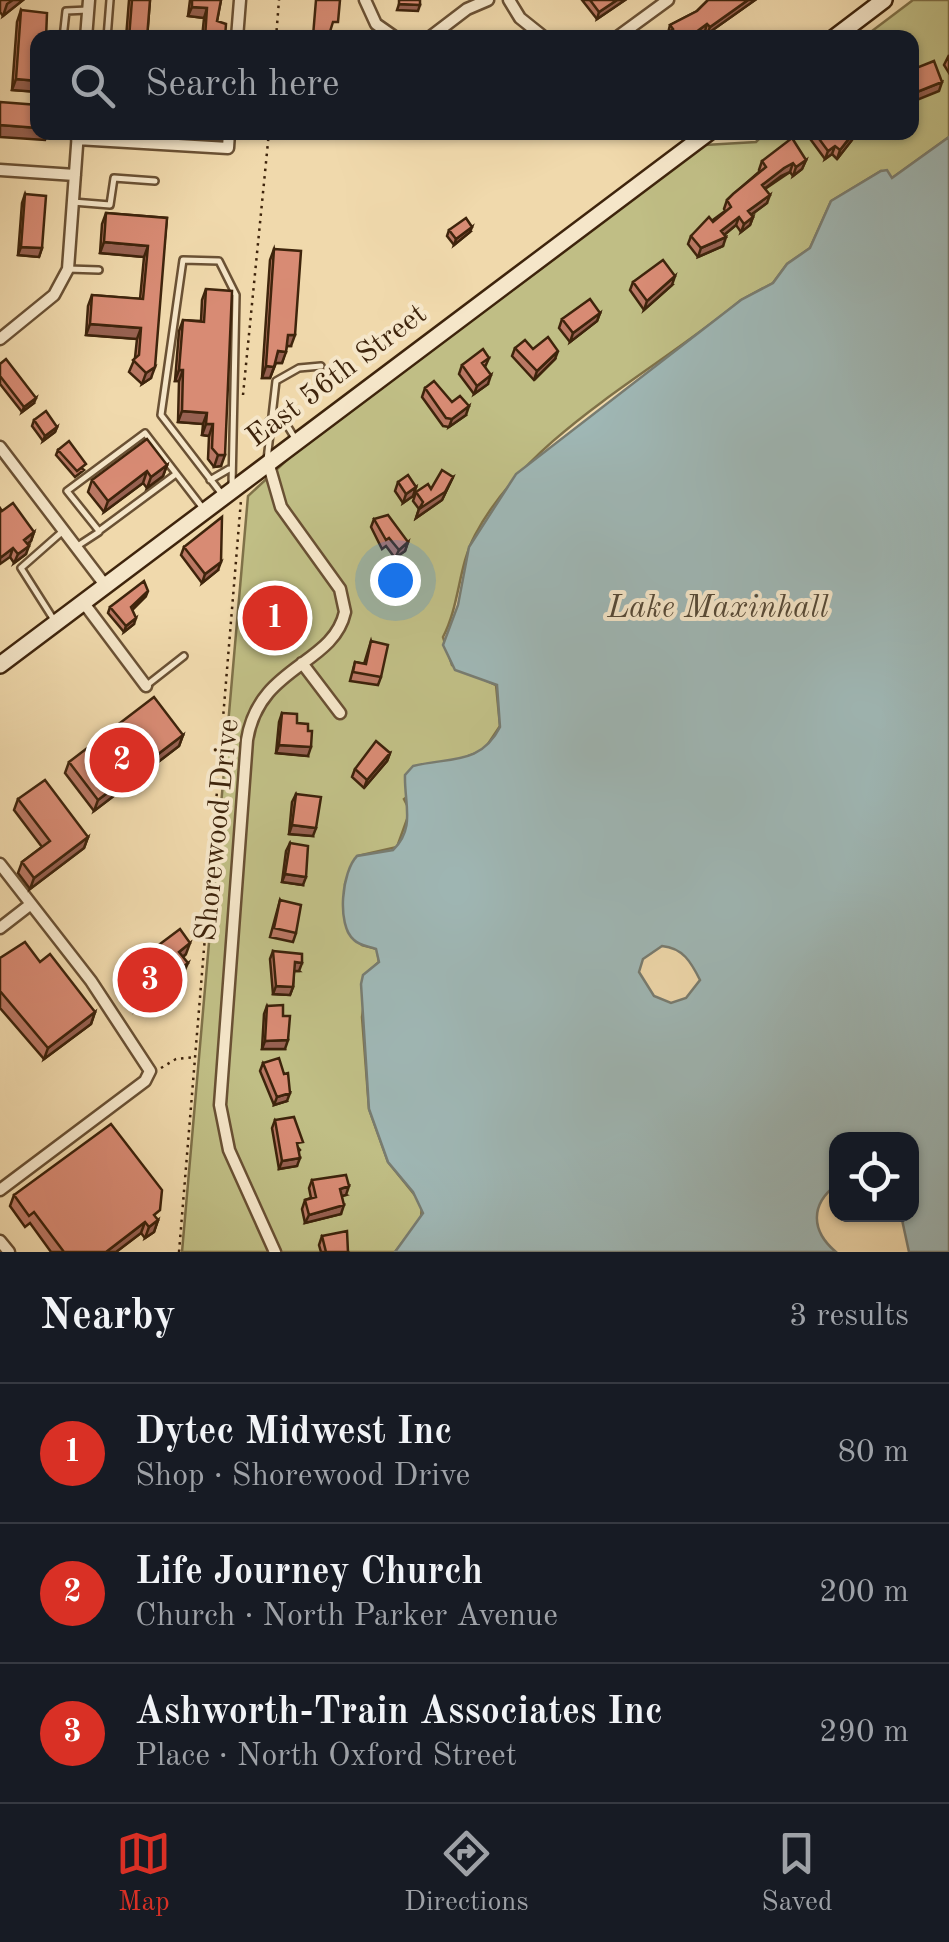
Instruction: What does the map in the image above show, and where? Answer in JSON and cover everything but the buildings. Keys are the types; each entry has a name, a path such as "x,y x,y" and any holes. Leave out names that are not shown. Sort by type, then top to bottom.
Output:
{"street":[{"path":"238,30 240,0"},
{"path":"364,0 378,30"},
{"path":"439,30 467,9 488,0"},
{"path":"508,0 534,30"},
{"path":"627,30 668,0"},
{"path":"845,30 884,0"},
{"path":"86,30 88,5"},
{"path":"0,339 54,295 68,269 77,140"},
{"path":"143,140 228,148 228,140"},
{"name":"East 56th Street","path":"0,664 697,140"},
{"path":"0,170 75,176"},
{"path":"0,447 106,584"},
{"name":"Shorewood Drive","path":"267,462 281,508 335,582 345,604 338,630 264,694 249,727 220,1094 229,1150 275,1252"},
{"path":"83,602 146,686"},
{"path":"302,663 340,713"},
{"path":"0,864 90,981 149,1075 0,1190"},
{"path":"0,928 31,904"},
{"path":"0,1241 8,1252"}],"lane":[{"path":"108,30 110,0"},
{"path":"64,30 66,11 88,5"},
{"path":"73,202 110,204 114,178 155,180"},
{"path":"183,260 218,261 236,294 230,468 230,489 210,480 161,416 183,260"},
{"path":"68,269 98,270"},
{"path":"267,462 276,380 298,368 321,366"},
{"path":"269,420 285,422 297,440"},
{"path":"99,531 67,491 144,434 204,510"},
{"path":"210,480 230,468"},
{"path":"76,547 176,474"},
{"path":"56,622 23,576 23,563 64,530"},
{"path":"146,686 184,656"}],"path":[{"path":"277,30 279,0"},
{"path":"242,406 267,140"},
{"path":"179,1252 242,492 230,489"},
{"path":"149,1075 176,1059 195,1058"}],"shaded area":[{"path":"913,0 949,0 949,137 892,178 881,171 831,201 810,248 787,264 773,283 741,300 560,435 498,499 469,547 443,637 452,665 496,685 500,726 484,750 453,762 404,799 410,811 397,847 357,856 345,884 348,932 362,945 377,949 379,962 369,971 362,1017 369,1109 388,1162 422,1204 421,1218 395,1252 182,1252 248,496 289,458 705,145 758,140 919,140 919,30 873,30"}],"water":[{"name":"Lake Maxinhall","path":"949,137 949,1252 909,1252 903,1222 919,1222 919,1132 829,1132 829,1192 817,1218 822,1235 836,1252 395,1252 423,1213 413,1192 388,1162 369,1109 361,984 363,975 379,962 376,949 356,942 348,933 343,898 348,873 357,856 393,850 400,842 407,824 405,775 413,766 474,754 500,727 497,685 455,670 443,645 458,605 469,547 516,474 741,300 773,283 787,264 810,248 831,201 887,170 892,178","holes":["662,946 686,957 700,980 686,998 671,1003 654,996 639,972 643,959"]}],"place":[{"name":"Dytec Midwest Inc","path":"275,618"},
{"name":"Life Journey Church","path":"122,760"},
{"name":"Ashworth-Train Associates Inc","path":"150,980"}]}
